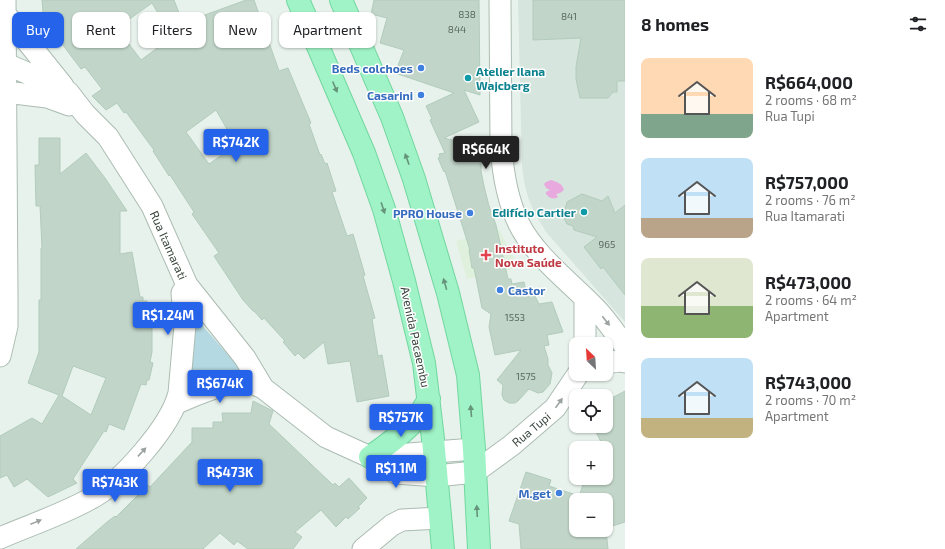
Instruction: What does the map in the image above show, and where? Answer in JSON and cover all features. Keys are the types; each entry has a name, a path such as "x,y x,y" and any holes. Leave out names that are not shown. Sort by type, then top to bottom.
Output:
{"main road":[{"name":"Avenida Pacaembu","path":"298,0 364,153 384,209 404,281 424,363 429,399 443,549"},
{"path":"341,0 392,117 414,179 448,292 468,375 474,450 479,549"},
{"path":"370,457 409,426 418,416 429,399"}],"street":[{"path":"500,0 501,147 503,171 509,198 520,225 532,243 585,298 625,346"},
{"name":"Rua Itamarati","path":"5,8 85,114 108,137 152,206 187,285 245,358 263,388 326,437 370,457 396,473 436,476 475,472"},
{"path":"0,356 7,326 3,229 4,105 6,64 5,8"},
{"name":"Rua Itamarati","path":"6,64 68,92"},
{"name":"Rua Itamarati","path":"4,105 47,97 60,101 85,114"},
{"path":"0,538 92,499 122,474 150,443 177,403 183,360 185,325 182,292 187,285"},
{"path":"585,298 585,337"},
{"path":"613,362 625,362"},
{"name":"Rua Tupi","path":"475,472 512,445 555,408 575,381"},
{"path":"177,403 208,390 233,384 247,382 263,388"},
{"name":"Rua Itamarati","path":"370,457 474,450"},
{"path":"363,549 392,525 402,520 440,518"}],"shaded area":[{"path":"518,0 625,0 625,322 546,232 534,212 528,197 522,167"},
{"path":"551,180 561,184 564,190 556,194 558,197 553,198 546,194 546,192 550,190 546,188 544,184"},
{"name":"Instituto Nova Saúde","path":"499,229 519,268 467,279 456,241"},
{"path":"194,316 243,372 203,378 188,384"}],"building":[{"path":"42,0 174,0 179,12 157,12 152,3 130,19 130,12 72,12 72,48 130,48 130,45 141,60 157,48 206,48 206,15 246,0 254,0 258,12 214,12 214,48 271,48 279,71 288,68 311,123 309,124 320,155 321,154 325,164 327,163 336,191 332,192 347,236 353,234 365,275 363,276 375,318 372,319 378,356 382,355 389,396 357,402 350,361 328,364 324,342 304,359 298,353 295,356 283,342 285,341 264,318 262,320 243,300 214,256 219,253 192,214 194,212 170,175 169,176 153,151 154,150 126,112 124,113 117,103 106,110 92,96 102,89 85,67 81,69 64,47 64,12 43,12","holes":["216,110 236,145 209,164 186,132"]},
{"path":"374,0 479,0 480,95 464,90 479,122 444,138 481,147 481,171 484,186 496,225 508,279 511,279 512,284 524,282 527,296 534,294 539,304 552,302 563,332 547,335 549,345 544,346 548,359 548,365 552,373 550,384 543,392 538,393 529,389 518,401 515,403 509,403 504,400 502,395 503,385 497,380 521,350 495,355 489,327 491,314 482,308 474,268 472,268 470,250 445,171 444,172 438,158 440,157 439,154 445,153 430,120 432,119 426,106 454,93 395,73 404,50 380,43 387,18 376,15 376,12 371,12"},
{"path":"533,0 625,0 625,81 617,81 617,92 613,92 608,98 580,98 576,79 576,67 581,38 533,40"},
{"path":"39,138 60,138 60,174 86,153 105,178 127,211 120,211 120,254 132,252 140,297 143,297 143,301 147,301 147,315 152,315 152,352 150,362 153,363 149,380 147,380 146,385 141,384 124,430 109,424 106,432 104,431 73,479 77,483 48,497 27,479 14,487 7,475 0,478 0,436 32,418 42,424 59,395 28,383 39,352 39,300 41,300 42,248 40,206 36,206 35,165 39,165","holes":["73,366 106,378 91,415 62,396"]},
{"path":"582,194 602,201 608,196 615,213 625,205 625,295 603,267 601,269 584,247 597,237 574,230 573,226 567,224 563,216 567,202"},
{"path":"625,391 625,522 613,526 613,493 580,493 583,485 613,485 613,441 600,441 596,433 613,433 613,397"},
{"path":"253,401 273,411 269,424 333,485 335,483 339,487 349,478 367,498 358,507 360,508 348,519 346,517 336,527 321,510 295,532 302,537 293,549 248,549 237,541 234,545 220,533 203,549 76,549 107,522 115,516 116,517 148,485 150,487 192,442 192,428 213,428 213,422 223,422 222,413 251,413"},
{"path":"526,472 551,480 549,486 570,493 569,537 607,537 608,549 521,549 519,524 509,521"}],"place":[{"name":"Beds colchoes","path":"421,68"},
{"name":"Atelier Ilana Wajcberg","path":"468,78"},
{"name":"Casarini","path":"421,95"},
{"name":"Edifício Cartier","path":"584,212"},
{"name":"PPRO House","path":"470,213"},
{"name":"Instituto Nova Saúde","path":"486,255"},
{"name":"Castor","path":"500,290"},
{"name":"M.get","path":"559,493"}]}
